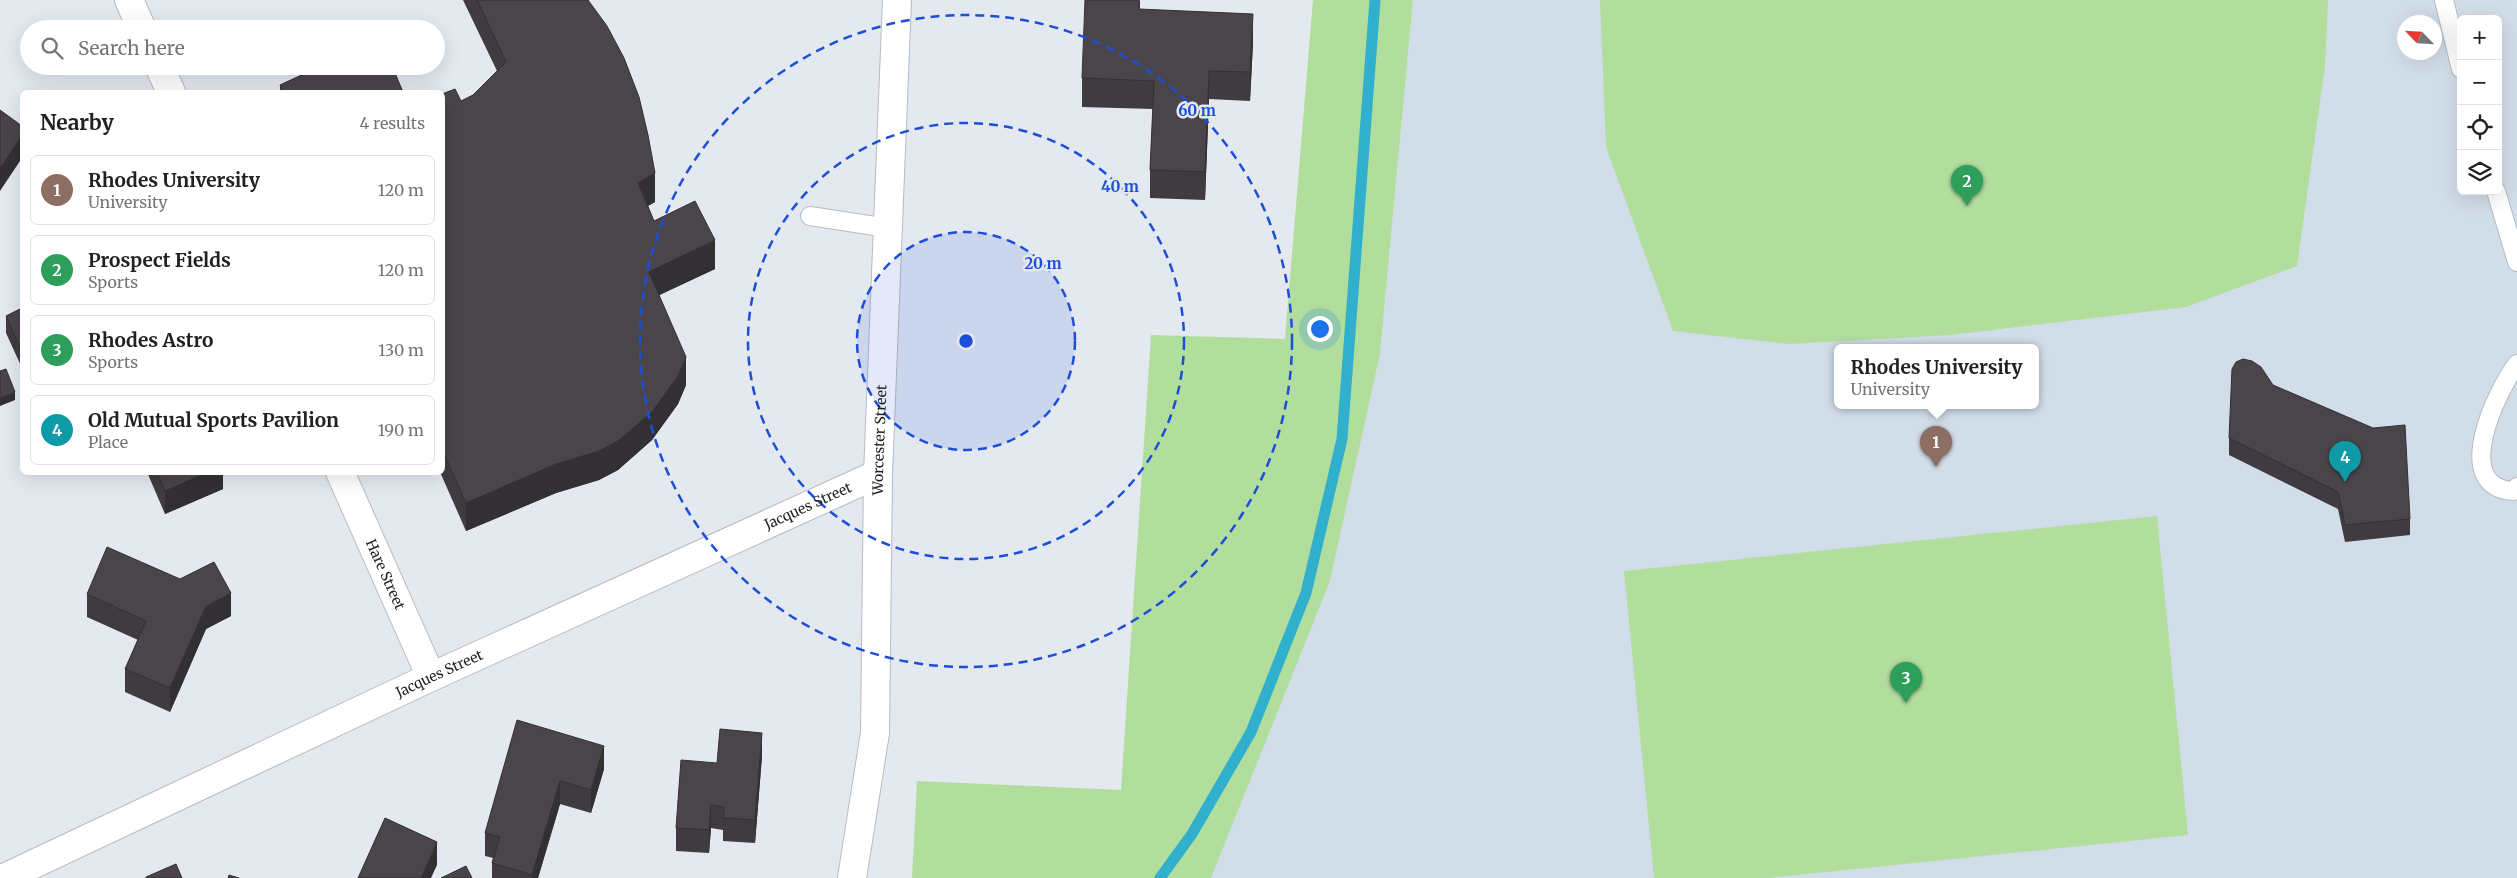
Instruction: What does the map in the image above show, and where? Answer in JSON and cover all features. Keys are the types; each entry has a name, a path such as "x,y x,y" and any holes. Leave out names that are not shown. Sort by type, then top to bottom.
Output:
{"street":[{"path":"129,0 138,20"},
{"name":"Worcester Street","path":"852,878 874,733 878,474 896,0"},
{"path":"163,75 169,90"},
{"name":"Jacques Street","path":"4,878 431,677 878,474"},
{"name":"Hare Street","path":"341,475 431,677"}],"lane":[{"path":"2444,0 2459,60"},
{"path":"2497,195 2517,262"},
{"path":"810,216 888,228"},
{"path":"2517,364 2490,413 2480,449 2483,472 2491,483 2503,490 2512,491 2517,488"}],"shaded area":[{"path":"1413,0 2517,0 2517,878 1211,878 1330,581 1380,354"}],"green space":[{"path":"1313,0 1413,0 1380,354 1330,581 1211,878 912,878 917,781 1121,790 1151,335 1285,339"},
{"path":"1600,0 2328,0 2325,66 2297,266 2186,307 1951,335 1790,344 1673,331 1606,147"},
{"path":"2157,516 2188,835 1767,878 1654,878 1624,571"}],"building":[{"path":"477,0 588,0 607,26 624,58 639,97 655,173 638,183 654,221 695,201 715,240 649,272 686,357 678,376 652,412 618,441 599,451 556,464 466,503 445,456 445,93 455,89 461,101 473,95 506,62"},
{"path":"1085,0 1139,0 1139,9 1253,14 1250,72 1209,71 1205,172 1150,170 1154,81 1082,78"},
{"path":"302,75 396,75 402,90 282,90 280,85"},
{"path":"0,110 20,125 20,138 0,168"},
{"path":"20,309 20,348 6,316"},
{"path":"2243,359 2252,361 2261,367 2273,385 2373,428 2405,425 2410,519 2345,525 2338,492 2229,438 2232,369 2236,362"},
{"path":"6,369 15,392 0,398 0,371"},
{"path":"158,475 201,475 165,491"},
{"path":"107,547 180,579 214,562 231,593 206,606 170,688 125,669 146,621 87,594"},
{"path":"517,720 604,746 591,790 560,781 532,875 492,863 500,837 485,833"},
{"path":"720,729 762,733 755,820 723,818 724,807 711,805 709,830 676,828 681,760 717,763"},
{"path":"385,818 437,842 421,878 358,878"},
{"path":"176,864 182,878 146,878 146,877"},
{"path":"466,866 472,878 441,878"},
{"path":"229,875 239,878 228,878"}],"waterway":[{"path":"1160,878 1192,834 1251,732 1306,593 1342,439 1375,0"}],"place":[{"name":"Prospect Fields","path":"1967,206"},
{"name":"Rhodes University","path":"1936,467"},
{"name":"Old Mutual Sports Pavilion","path":"2345,482"},
{"name":"Rhodes Astro","path":"1906,703"}]}
